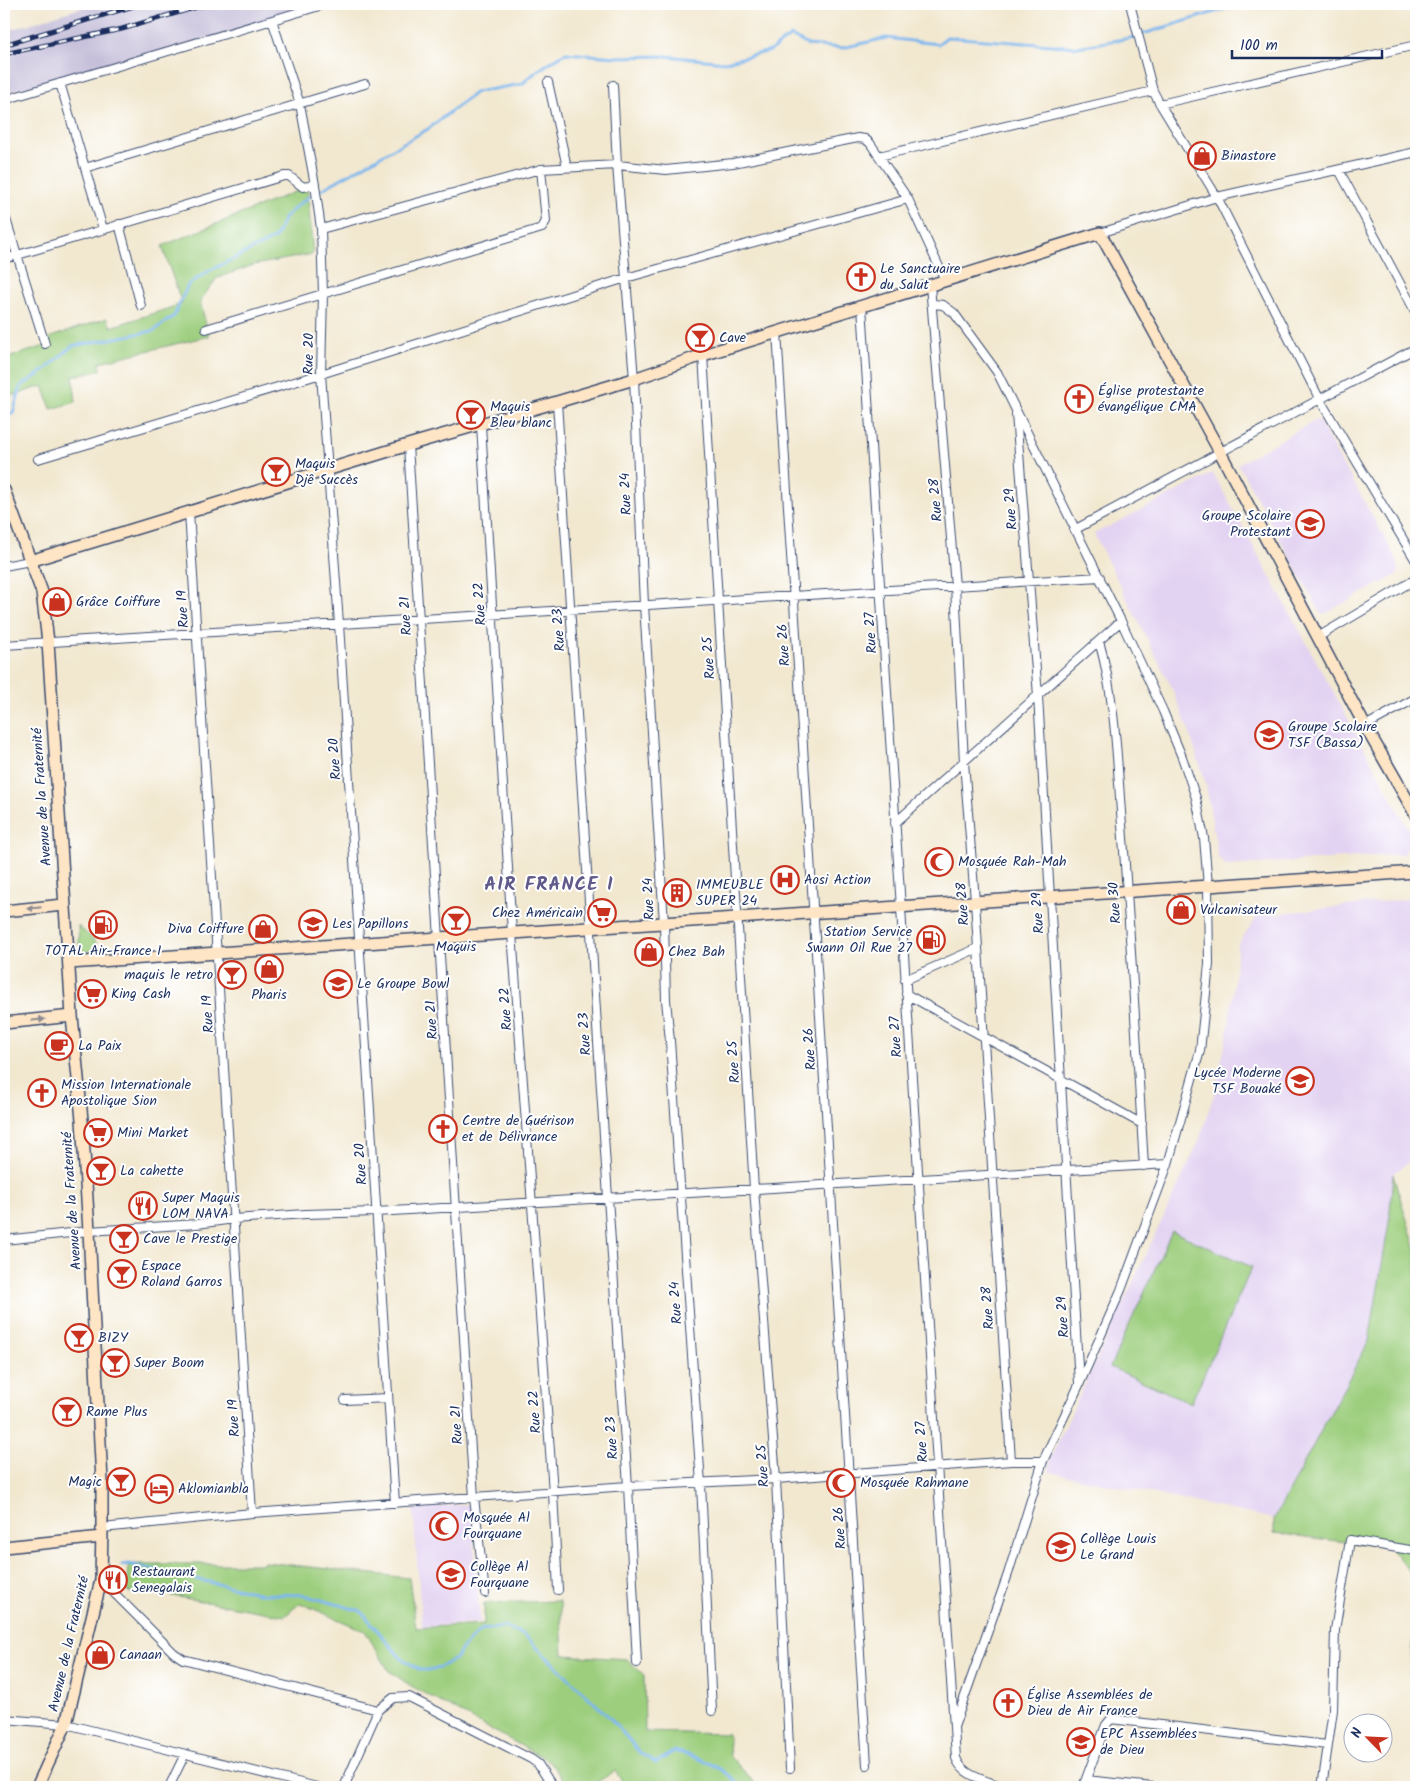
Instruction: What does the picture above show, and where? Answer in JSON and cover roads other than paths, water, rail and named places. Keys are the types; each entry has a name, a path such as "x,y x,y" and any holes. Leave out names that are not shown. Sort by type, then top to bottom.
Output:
{"main road":[{"path":"30,561 634,379 703,355 1100,233 1220,452 1365,726 1416,815"},
{"name":"Avenue de la Fraternité","path":"4,490 42,592 48,642 64,905 82,1120 102,1481 101,1580 66,1724 37,1787"},
{"path":"69,963 1416,872"},
{"path":"4,911 64,905"},
{"path":"4,1023 72,1016"},
{"path":"4,1547 102,1533"}],"street":[{"path":"4,100 326,4"},
{"path":"1130,4 1153,90 1160,104 1217,197 1320,400 1416,561"},
{"name":"Rue 20","path":"272,20 300,104 321,229 323,294 321,374 329,470 395,1503"},
{"path":"1160,104 1416,46"},
{"path":"548,82 566,167"},
{"path":"60,83 103,229"},
{"path":"85,168 365,84"},
{"name":"Rue 24","path":"613,85 617,165 634,379 644,605 664,922 666,1000 682,1194 701,1484 712,1711"},
{"path":"879,156 1153,90"},
{"path":"321,229 541,169 617,165 666,170 733,163 858,138 865,139 879,156 908,199 945,280"},
{"path":"1100,233 1217,197 1416,152"},
{"path":"206,329 542,228 546,221 541,169"},
{"path":"1340,170 1416,313"},
{"path":"4,259 284,176 288,176 303,187 315,185"},
{"path":"38,459 321,374 626,278 908,199"},
{"path":"4,213 45,344"},
{"path":"119,224 141,306"},
{"name":"Rue 28","path":"930,285 955,586 964,762 975,901 1011,1461"},
{"path":"933,304 943,305 954,313 997,372 1074,530 1100,577 1121,621 1163,711 1196,798 1204,838 1208,886 1209,964 1200,1051 1168,1164 1121,1290 1080,1385 1043,1461 1008,1574 954,1727"},
{"name":"Rue 27","path":"862,306 956,1758 959,1767 966,1773 1004,1787"},
{"name":"Rue 26","path":"777,332 867,1765"},
{"path":"1074,530 1416,348"},
{"name":"Rue 25","path":"703,355 754,1189 776,1479 790,1768"},
{"name":"Rue 23","path":"557,402 628,1486 637,1663"},
{"name":"Rue 29","path":"1016,410 1038,696 1080,1385"},
{"name":"Rue 22","path":"481,425 512,933 533,1203 558,1590"},
{"name":"Rue 21","path":"408,446 474,1498 485,1593"},
{"name":"Rue 19","path":"189,512 252,1513"},
{"path":"4,566 30,561"},
{"path":"4,645 1100,577"},
{"path":"1318,637 1416,579"},
{"path":"895,823 1121,621"},
{"name":"Rue 30","path":"1099,641 1107,669 1117,769 1127,891 1144,1166"},
{"path":"1365,726 1416,698"},
{"path":"905,980 978,948"},
{"path":"906,994 1142,1124"},
{"path":"4,1240 89,1231 306,1214 456,1208 1168,1164"},
{"path":"345,1400 388,1398"},
{"path":"102,1533 252,1513 628,1486 701,1484 936,1466 1043,1461"},
{"path":"1322,1787 1333,1710 1335,1630 1350,1540 1416,1551"},
{"path":"101,1580 174,1653 183,1659 378,1710"},
{"path":"344,1787 378,1710 393,1698 409,1697 531,1759 538,1764 553,1787"},
{"path":"4,1719 66,1724 317,1787"},
{"path":"1153,1787 1084,1783 1106,1725 1111,1719 1327,1745"},
{"path":"169,1787 185,1754"}],"waterway":[{"path":"321,190 428,129 476,92 522,84 537,71 565,53 616,57 665,56 725,62 770,51 791,36 808,45 842,48 886,38 938,44 947,37 1077,47 1130,38 1241,4"},
{"path":"4,417 13,413 21,386 44,371 72,346 153,331 174,316 188,285 207,272 275,238 285,217 310,196"},
{"path":"122,1565 129,1564 262,1594 304,1595 361,1611 400,1657 420,1670 434,1670 455,1659 480,1630 505,1627 524,1635 611,1719 640,1753 656,1763 674,1751 691,1756 728,1774 740,1787"}],"railway":[{"path":"4,45 140,4"},
{"path":"4,54 122,29 207,4"}],"place":[{"name":"Binastore","path":"1202,156"},
{"name":"Le Sanctuaire du Salut","path":"861,277"},
{"name":"Cave","path":"700,338"},
{"name":"Église protestante évangélique CMA","path":"1079,399"},
{"name":"Maquis Bleu blanc","path":"471,415"},
{"name":"Maquis Djê Succès","path":"276,472"},
{"name":"Groupe Scolaire Protestant","path":"1310,524"},
{"name":"Grâce Coiffure","path":"57,602"},
{"name":"Groupe Scolaire TSF (Bassa)","path":"1269,735"},
{"name":"Mosquée Rah-Mah","path":"939,862"},
{"name":"Aosi Action","path":"785,880"},
{"name":"IMMEUBLE SUPER 24","path":"677,893"},
{"name":"Vulcanisateur","path":"1181,910"},
{"name":"Chez Américain","path":"602,913"},
{"name":"Maquis","path":"456,921"},
{"name":"Les Papillons","path":"313,924"},
{"name":"TOTAL Air-France I","path":"103,925"},
{"name":"Diva Coiffure","path":"263,929"},
{"name":"Station Service Swann Oil Rue 27","path":"931,940"},
{"name":"Chez Bah","path":"649,952"},
{"name":"Pharis","path":"269,969"},
{"name":"maquis le retro","path":"232,975"},
{"name":"Le Groupe Bowl","path":"338,984"},
{"name":"King Cash","path":"92,994"},
{"name":"La Paix","path":"59,1046"},
{"name":"Lycée Moderne TSF Bouaké","path":"1300,1081"},
{"name":"Mission Internationale Apostolique Sion","path":"42,1093"},
{"name":"Centre de Guérison et de Délivrance","path":"443,1129"},
{"name":"Mini Market","path":"98,1133"},
{"name":"La cahette","path":"101,1171"},
{"name":"Super Maquis LOM NAVA","path":"143,1206"},
{"name":"Cave le Prestige","path":"124,1239"},
{"name":"Espace Roland Garros","path":"122,1274"},
{"name":"BIZY","path":"79,1338"},
{"name":"Super Boom","path":"115,1363"},
{"name":"Rame Plus","path":"67,1412"},
{"name":"Magic","path":"121,1482"},
{"name":"Mosquée Rahmane","path":"841,1483"},
{"name":"Aklomianbla","path":"159,1489"},
{"name":"Mosquée Al Fourquane","path":"444,1526"},
{"name":"Collège Louis Le Grand","path":"1061,1547"},
{"name":"Collège Al Fourquane","path":"451,1575"},
{"name":"Restaurant Senegalais","path":"113,1580"},
{"name":"Canaan","path":"100,1655"},
{"name":"Église Assemblées de Dieu de Air France","path":"1008,1703"},
{"name":"EPC Assemblées de Dieu","path":"1081,1742"}],"district":[{"name":"AIR FRANCE I","path":"549,885"}]}
